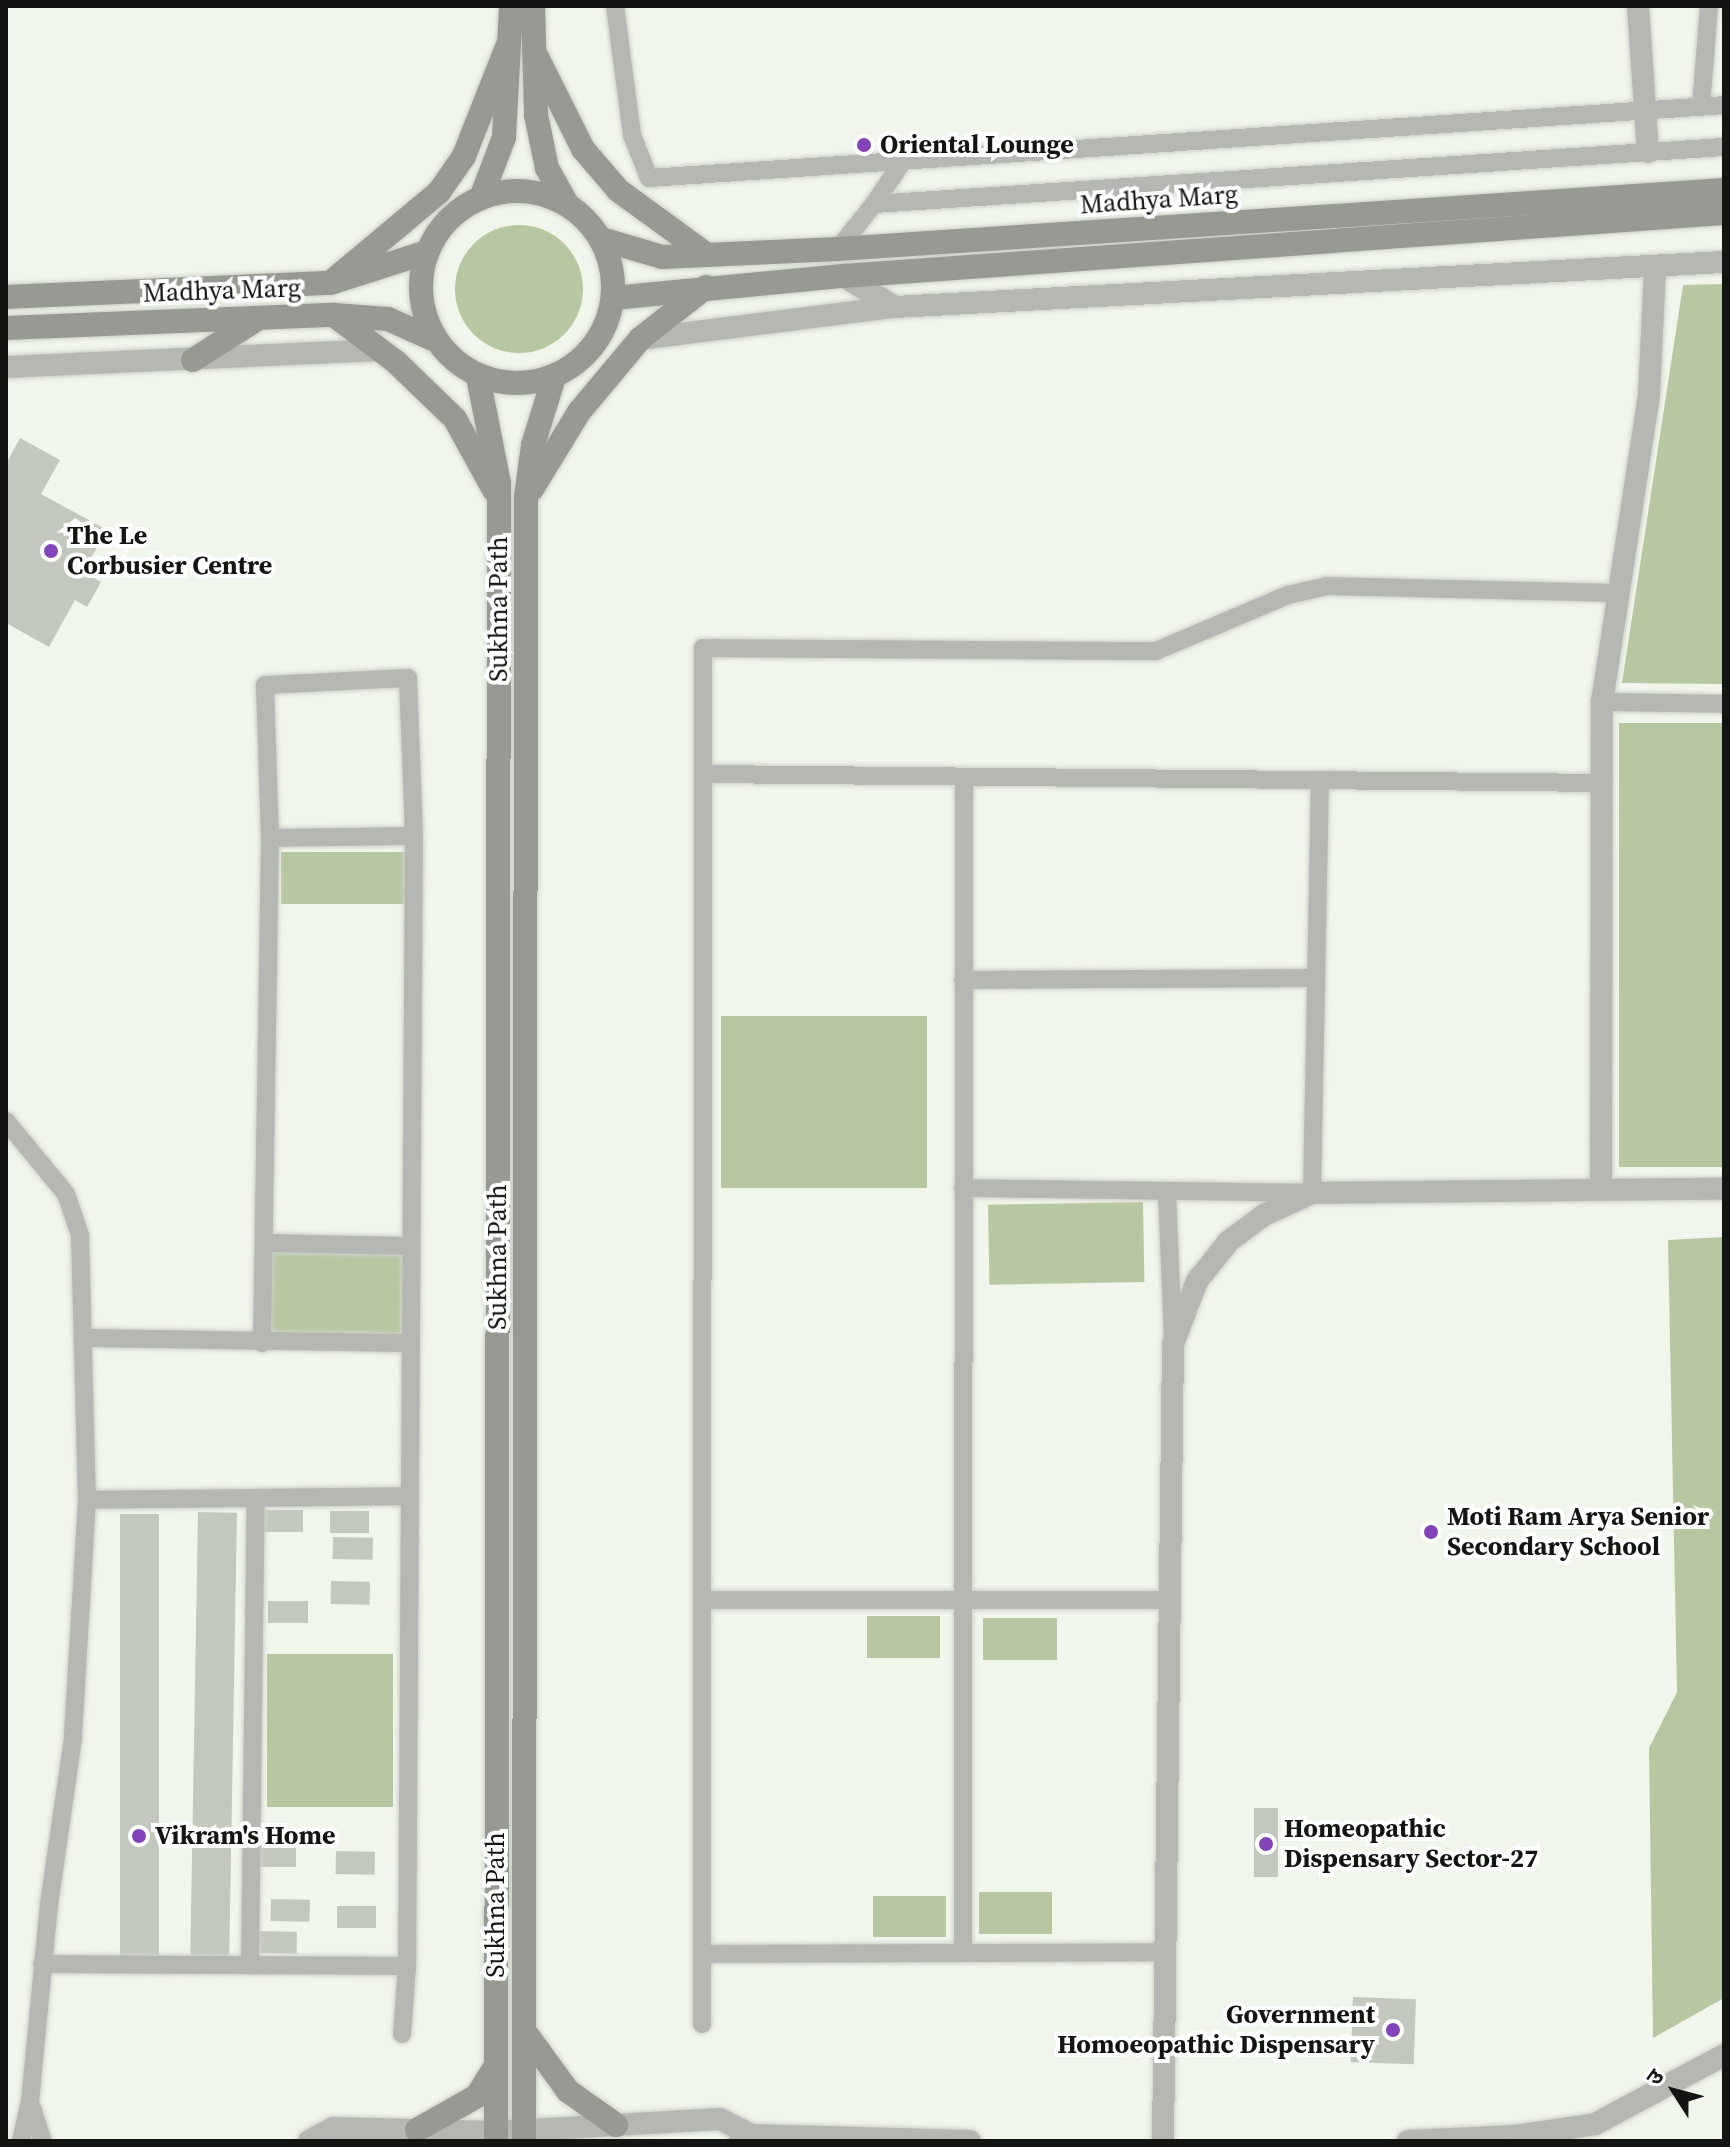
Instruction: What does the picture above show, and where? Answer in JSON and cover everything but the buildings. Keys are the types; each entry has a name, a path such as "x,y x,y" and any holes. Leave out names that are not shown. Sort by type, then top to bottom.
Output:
{"main road":[{"path":"481,198 504,137 511,6"},
{"path":"533,6 536,115 547,168 567,204 601,239 612,270 613,298 604,330 590,350 554,377 497,383 478,377 435,340 421,304 427,252 445,222 481,198 530,191 567,204"},
{"path":"330,283 439,192 464,156 509,42"},
{"path":"534,51 583,149 618,190 707,255"},
{"name":"Madhya Marg","path":"601,239 662,257 838,249 1724,190"},
{"name":"Madhya Marg","path":"613,298 843,276 1724,213"},
{"name":"Madhya Marg","path":"6,297 330,283 427,252"},
{"path":"526,497 579,412 640,339 706,287"},
{"path":"334,315 380,350 455,419 499,499"},
{"name":"Madhya Marg","path":"6,328 334,315 388,319 435,340"},
{"path":"193,360 259,318"},
{"name":"Sukhna Path","path":"478,377 499,499 496,2137"},
{"name":"Sukhna Path","path":"524,2136 526,497 533,445 554,377"},
{"path":"524,2029 568,2091 616,2125"},
{"path":"417,2130 477,2096 496,2066"}],"street":[{"path":"615,6 632,135 649,178 1724,105"},
{"path":"1638,6 1648,152"},
{"path":"1701,107 1709,6"},
{"path":"874,204 1724,147"},
{"path":"838,249 903,161"},
{"path":"640,339 895,307 1724,262"},
{"path":"1601,1189 1602,702 1649,395 1655,267"},
{"path":"843,276 895,307"},
{"path":"6,367 380,350"},
{"path":"702,2024 703,648 1156,651 1288,595 1326,586 1618,593"},
{"path":"262,1343 270,838 265,685 408,678 414,836 407,1966 402,2034"},
{"path":"1602,702 1724,704"},
{"path":"703,774 1602,783"},
{"path":"963,1953 964,777"},
{"path":"1312,1193 1320,780"},
{"path":"270,838 414,836"},
{"path":"963,980 1316,978"},
{"path":"9,1128 66,1194 80,1235 87,1500 73,1738 42,1964 30,2101 21,2141"},
{"path":"963,1188 1312,1193 1724,1189"},
{"path":"1163,2141 1173,1344 1167,1191"},
{"path":"1173,1344 1197,1281 1229,1241 1264,1215 1312,1193"},
{"path":"264,1243 411,1246"},
{"path":"83,1338 411,1343"},
{"path":"87,1500 410,1496"},
{"path":"250,1964 256,1498"},
{"path":"703,1600 1170,1600"},
{"path":"702,1954 1166,1952"},
{"path":"42,1964 407,1966"},
{"path":"1408,2141 1516,2136 1595,2124 1724,2055"},
{"path":"30,2101 43,2141"},
{"path":"309,2141 333,2128 417,2130 496,2137 720,2119 744,2138 970,2141"}],"green space":[{"path":"519,225 543,230 564,244 578,265 583,289 578,313 564,334 543,348 519,353 495,348 474,334 460,313 455,289 460,265 474,244 495,230"},
{"path":"1724,284 1724,684 1622,683 1683,285"},
{"path":"1619,723 1724,723 1724,1167 1619,1167"},
{"path":"281,852 405,852 405,904 281,904"},
{"path":"721,1016 927,1016 927,1188 721,1188"},
{"path":"1143,1202 1144,1282 989,1285 988,1205"},
{"path":"1724,1237 1724,1998 1653,2038 1649,1748 1677,1692 1668,1240"},
{"path":"272,1251 405,1253 404,1334 271,1332"},
{"path":"867,1616 940,1616 940,1658 867,1658"},
{"path":"983,1618 1057,1618 1057,1660 983,1660"},
{"path":"267,1654 393,1654 393,1807 267,1807"},
{"path":"979,1892 1052,1892 1052,1934 979,1934"},
{"path":"873,1896 946,1896 946,1937 873,1937"}],"place":[{"name":"Oriental Lounge","path":"864,145"},
{"name":"The Le Corbusier Centre","path":"51,551"},
{"name":"Moti Ram Arya Senior Secondary School","path":"1431,1532"},
{"name":"Vikram's Home","path":"139,1836"},
{"name":"Homeopathic Dispensary Sector-27","path":"1266,1844"},
{"name":"Government Homoeopathic Dispensary","path":"1393,2030"}]}
